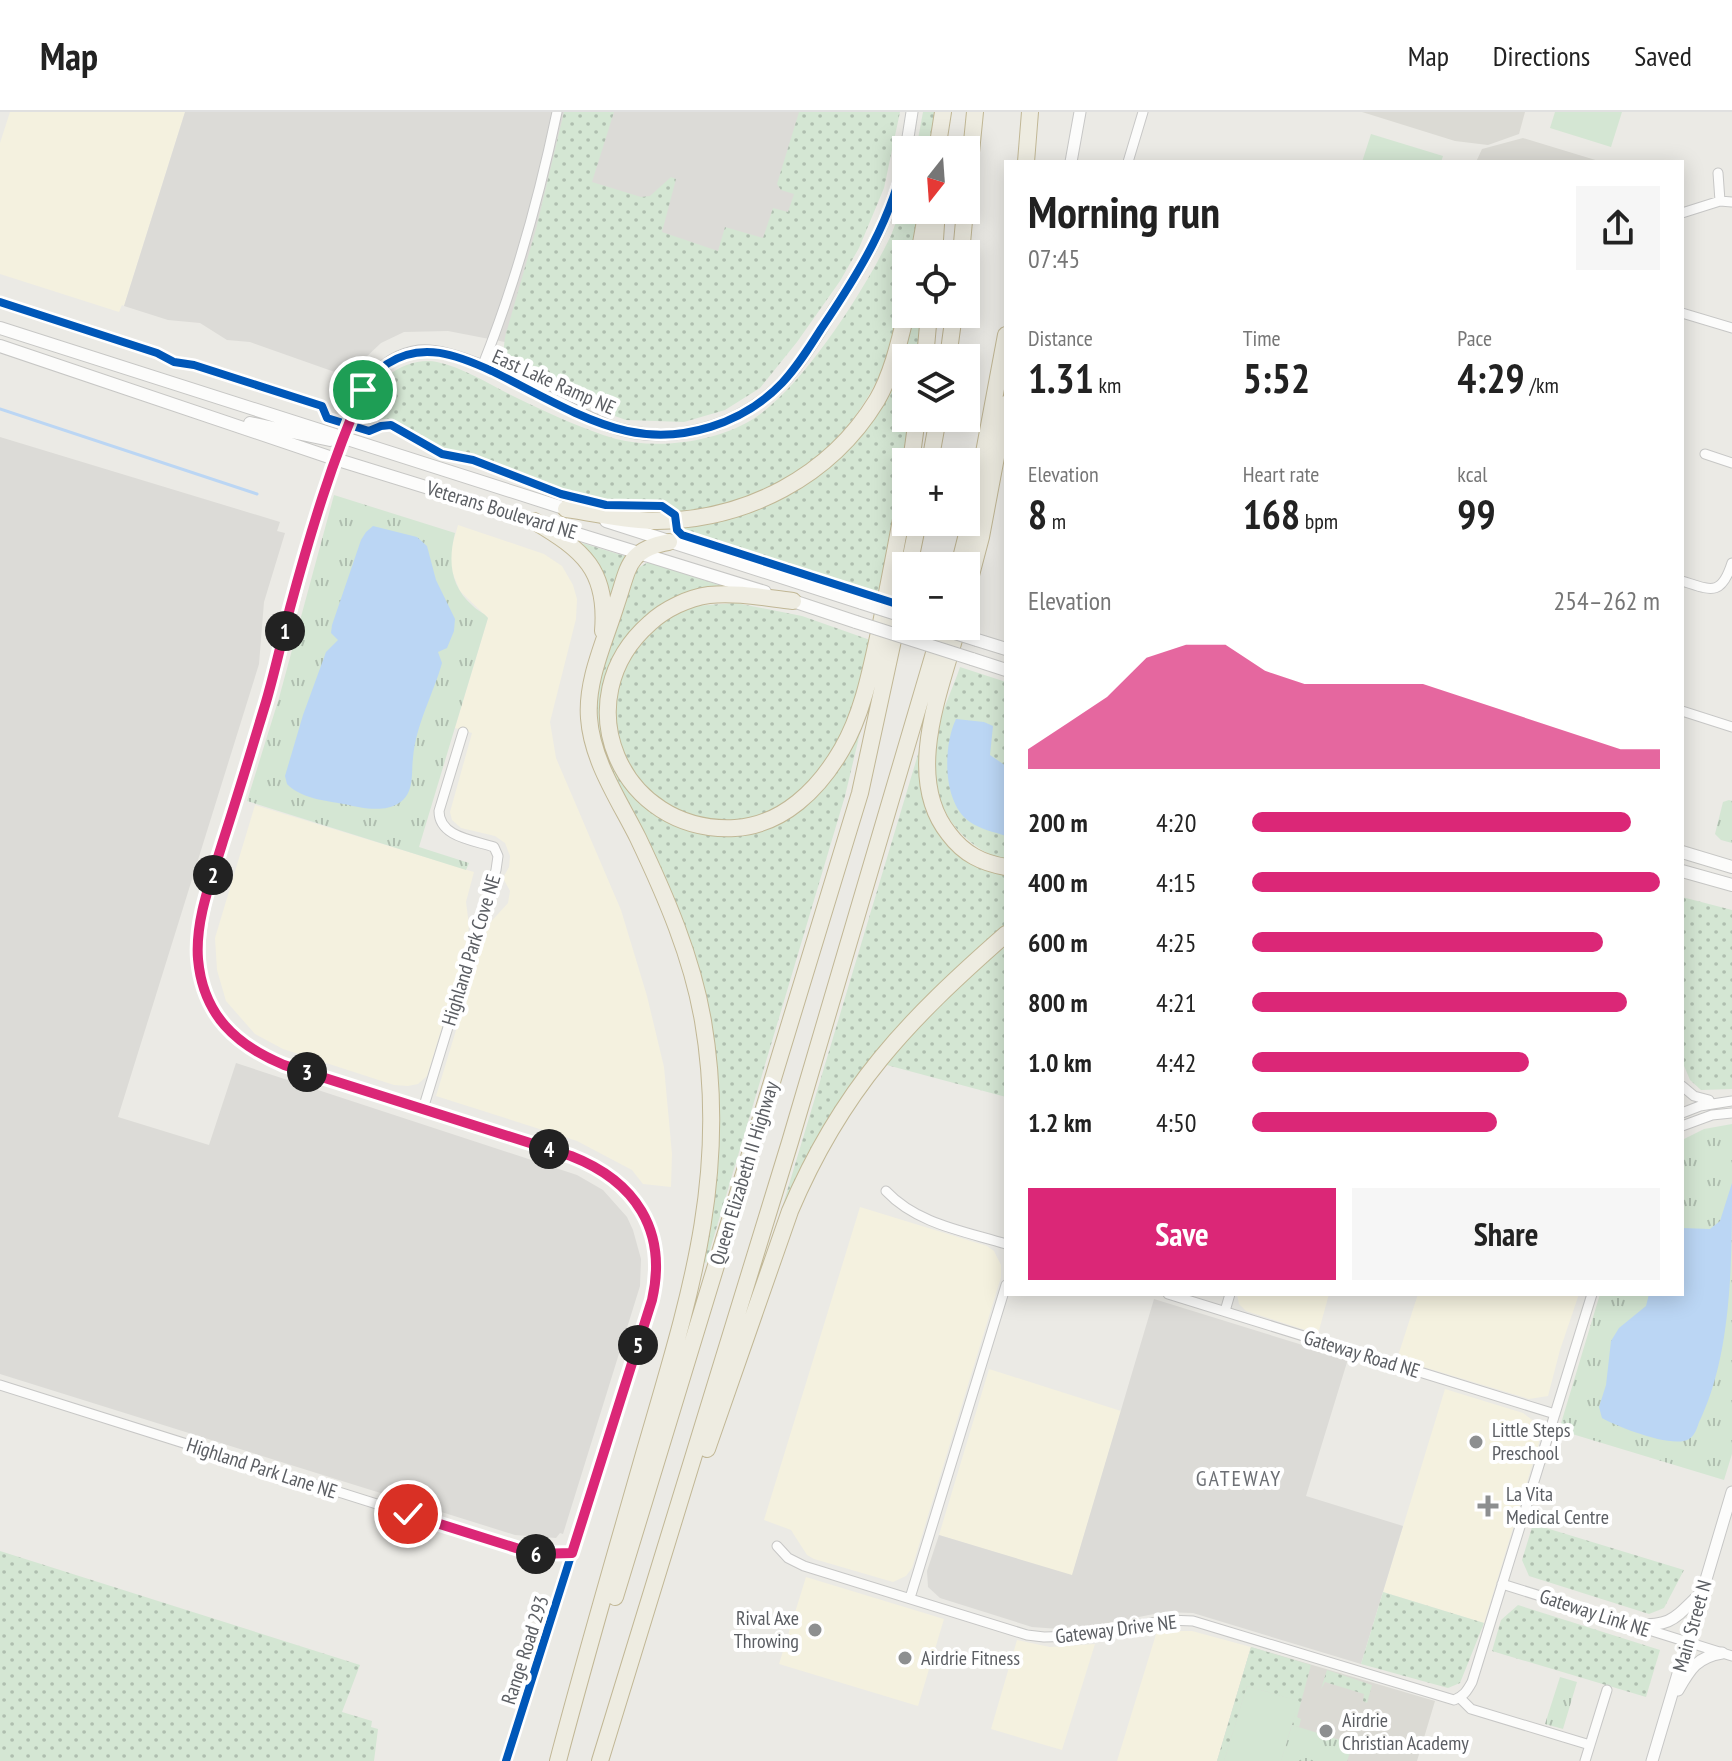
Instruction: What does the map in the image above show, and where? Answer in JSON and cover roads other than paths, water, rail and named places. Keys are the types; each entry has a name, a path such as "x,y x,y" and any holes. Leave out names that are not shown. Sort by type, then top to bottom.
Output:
{"highway":[{"path":"941,136 944,112"},
{"path":"973,136 975,112"},
{"path":"1026,160 1030,112"},
{"path":"566,509 638,519 676,520 716,515 750,506 783,490 816,468 853,433 878,398 896,355 903,328"},
{"path":"962,552 1004,346"},
{"path":"977,552 1004,415"},
{"path":"534,521 569,542 597,574 604,616 589,720 596,751 662,888 696,985 707,1044 712,1147 707,1204 689,1295 558,1761"},
{"path":"793,601 739,594 708,595 679,604 658,615 637,634 621,656 610,686 607,717 612,745 620,766 636,790 671,817 719,829 747,827 775,818 801,802 828,772 843,748 863,698 898,536"},
{"path":"598,660 631,563 645,548 669,542"},
{"name":"Queen Elizabeth II Highway","path":"565,1761 860,793 893,640"},
{"name":"Queen Elizabeth II Highway","path":"600,1761 861,904 938,640"},
{"path":"954,640 926,754 930,797 943,828 964,851 982,861 1004,866"},
{"path":"660,1569 695,1483 790,1211 820,1147 851,1096 895,1040 1004,936"}],"main road":[{"name":"Veterans Boulevard NE","path":"0,328 892,613"},
{"name":"Veterans Boulevard NE","path":"0,346 335,459 639,552 1004,669"},
{"path":"196,412 331,440 345,438"},
{"path":"977,640 1004,648"},
{"path":"1684,853 1732,867"},
{"path":"1684,872 1732,885"}],"street":[{"path":"482,367 506,302 557,112"},
{"name":"East Lake Ramp NE","path":"908,136 912,112"},
{"path":"1071,160 1080,112"},
{"path":"1129,160 1143,112"},
{"path":"1718,173 1720,201"},
{"name":"East Lake Ramp NE","path":"335,459 368,382 378,371 401,356 419,351 434,351 482,367 626,431 669,435 686,433 706,429 743,413 773,391 794,369 863,265 885,222 892,198"},
{"path":"1684,212 1720,201 1732,202"},
{"path":"1684,314 1732,328"},
{"path":"1705,454 1732,463"},
{"path":"335,459 203,910 198,959 212,1009 235,1038 257,1054 423,1109"},
{"path":"1684,582 1706,588 1719,587 1725,583 1732,563"},
{"path":"1684,712 1732,727"},
{"name":"Highland Park Cove NE","path":"423,1109 489,897 498,856 494,847 446,831 439,822 439,811 463,732"},
{"path":"1684,1088 1699,1099 1732,1101"},
{"path":"1684,1112 1721,1101"},
{"name":"Range Road 293","path":"423,1109 571,1156 596,1167 623,1186 641,1209 654,1243 654,1289 506,1761"},
{"path":"1684,1125 1712,1115 1732,1113"},
{"path":"886,1191 901,1208 921,1218 1004,1243"},
{"path":"910,1598 1004,1292"},
{"name":"Gateway Road NE","path":"1175,1296 1555,1414"},
{"path":"1225,1311 1229,1296"},
{"path":"1460,1698 1472,1682 1591,1296"},
{"name":"Highland Park Lane NE","path":"0,1385 510,1547 535,1554 572,1553"},
{"name":"Main Street N","path":"1652,1761 1732,1492"},
{"name":"Gateway Drive NE","path":"777,1546 788,1558 804,1566 1027,1635 1079,1636 1168,1620 1193,1621 1454,1700 1460,1698 1471,1709 1590,1745"},
{"name":"Gateway Link NE","path":"1502,1584 1727,1654"},
{"path":"1632,1625 1659,1626 1670,1621 1701,1593"},
{"path":"1667,1712 1690,1668 1706,1655 1727,1654"},
{"path":"1585,1761 1607,1690"}],"water":[{"path":"373,526 417,537 427,546 436,580 455,619 447,648 438,652 442,663 418,733 408,794 399,803 379,809 306,796 292,789 285,776 326,652 338,640 331,633 332,625 361,540"},
{"path":"956,719 993,726 990,755 1004,765 1004,835 970,822 954,802 947,758"},
{"path":"1732,1183 1730,1273 1724,1334 1711,1392 1695,1432 1689,1439 1671,1441 1632,1431 1602,1418 1599,1407 1606,1385 1611,1341 1619,1328 1646,1306 1648,1296 1684,1296 1684,1228 1710,1229 1720,1221"}],"waterway":[{"path":"0,409 257,494"}],"place":[{"name":"Little Steps Preschool","path":"1476,1442"},
{"name":"La Vita Medical Centre","path":"1488,1506"},
{"name":"Rival Axe Throwing","path":"815,1630"},
{"name":"Airdrie Fitness","path":"905,1658"},
{"name":"Airdrie Christian Academy","path":"1326,1731"}],"district":[{"name":"GATEWAY","path":"1239,1478"}]}
